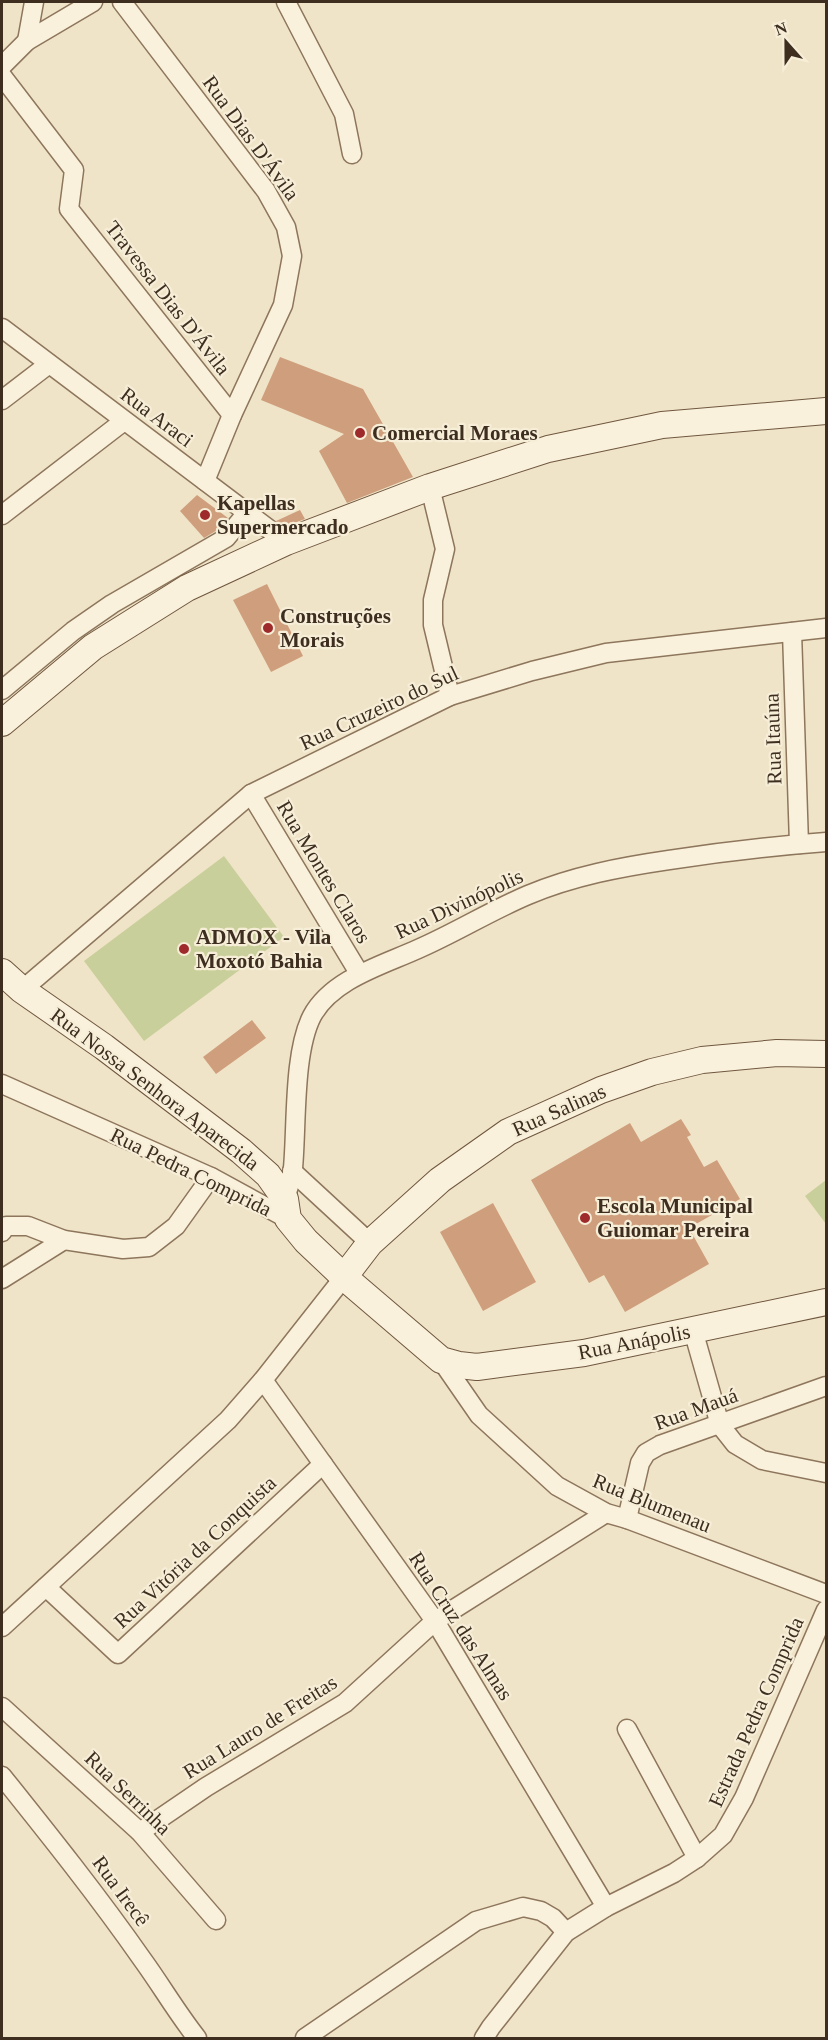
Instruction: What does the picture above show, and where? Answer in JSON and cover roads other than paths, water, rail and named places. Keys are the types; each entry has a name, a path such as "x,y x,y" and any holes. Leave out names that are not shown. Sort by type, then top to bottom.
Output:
{"street":[{"path":"27,41 34,2"},
{"path":"2,66 27,41 93,2"},
{"name":"Rua Dias D'Ávila","path":"122,2 266,192 286,227 292,256 283,305 232,415 205,481"},
{"path":"286,2 344,114 352,154"},
{"name":"Travessa Dias D'Ávila","path":"2,76 74,171 69,210 232,415"},
{"name":"Rua Araci","path":"2,328 286,542"},
{"path":"2,400 49,364"},
{"path":"2,723 102,641 187,588 286,542 430,487 548,449 613,434 662,425 826,411"},
{"path":"2,515 124,421"},
{"path":"430,487 445,549 433,600 433,625 450,696"},
{"path":"2,690 73,631 112,604 226,538 246,511"},
{"name":"Rua Cruzeiro do Sul","path":"22,990 251,794 450,696 532,671 606,653 826,628"},
{"name":"Rua Itaúna","path":"792,632 799,844"},
{"name":"Rua Montes Claros","path":"251,794 359,974"},
{"name":"Rua Divinópolis","path":"286,1209 292,1171 299,1072 304,1037 313,1014 331,993 359,974 422,947 528,895 568,882 617,868 734,850 826,842"},
{"name":"Rua Nossa Senhora Aparecida","path":"2,972 22,990 104,1047 241,1151 268,1175 286,1209"},
{"name":"Rua Salinas","path":"344,1277 370,1243 440,1180 508,1132 601,1090 652,1072 702,1060 777,1053 826,1054"},
{"name":"Rua Pedra Comprida","path":"2,1084 286,1209 306,1241 344,1277 441,1359"},
{"path":"292,1171 370,1243"},
{"path":"2,1232 6,1226 28,1226 64,1240 123,1250 149,1247 176,1227 212,1178"},
{"path":"2,1278 64,1240"},
{"path":"2,1627 228,1420 263,1380 344,1277"},
{"name":"Rua Anápolis","path":"441,1359 459,1365 477,1367 584,1353 826,1302"},
{"path":"693,1330 720,1425 735,1444 762,1460 826,1473"},
{"name":"Rua Blumenau","path":"441,1359 479,1415 557,1486 606,1513 826,1594"},
{"name":"Rua Cruz das Almas","path":"263,1380 435,1621 606,1907"},
{"name":"Rua Mauá","path":"627,1519 640,1463 646,1453 660,1445 826,1386"},
{"name":"Rua Vitória da Conquista","path":"46,1587 118,1654 323,1464"},
{"name":"Rua Lauro de Freitas","path":"140,1832 216,1781 345,1703 435,1621 606,1513"},
{"name":"Estrada Pedra Comprida","path":"484,2038 566,1932 606,1907 674,1874 697,1858 723,1835 744,1798 826,1610"},
{"name":"Rua Serrinha","path":"2,1707 140,1832 216,1920"},
{"path":"627,1729 697,1858"},
{"name":"Rua Irecê","path":"2,1776 70,1861 144,1960 189,2036"},
{"path":"305,2038 476,1921 523,1907 542,1911 553,1918 566,1932"}],"place":[{"name":"Comercial Moraes","path":"360,433"},
{"name":"Kapellas Supermercado","path":"205,515"},
{"name":"Construções Morais","path":"268,628"},
{"name":"ADMOX - Vila Moxotó Bahia","path":"184,949"},
{"name":"Escola Municipal Guiomar Pereira","path":"585,1218"}]}
